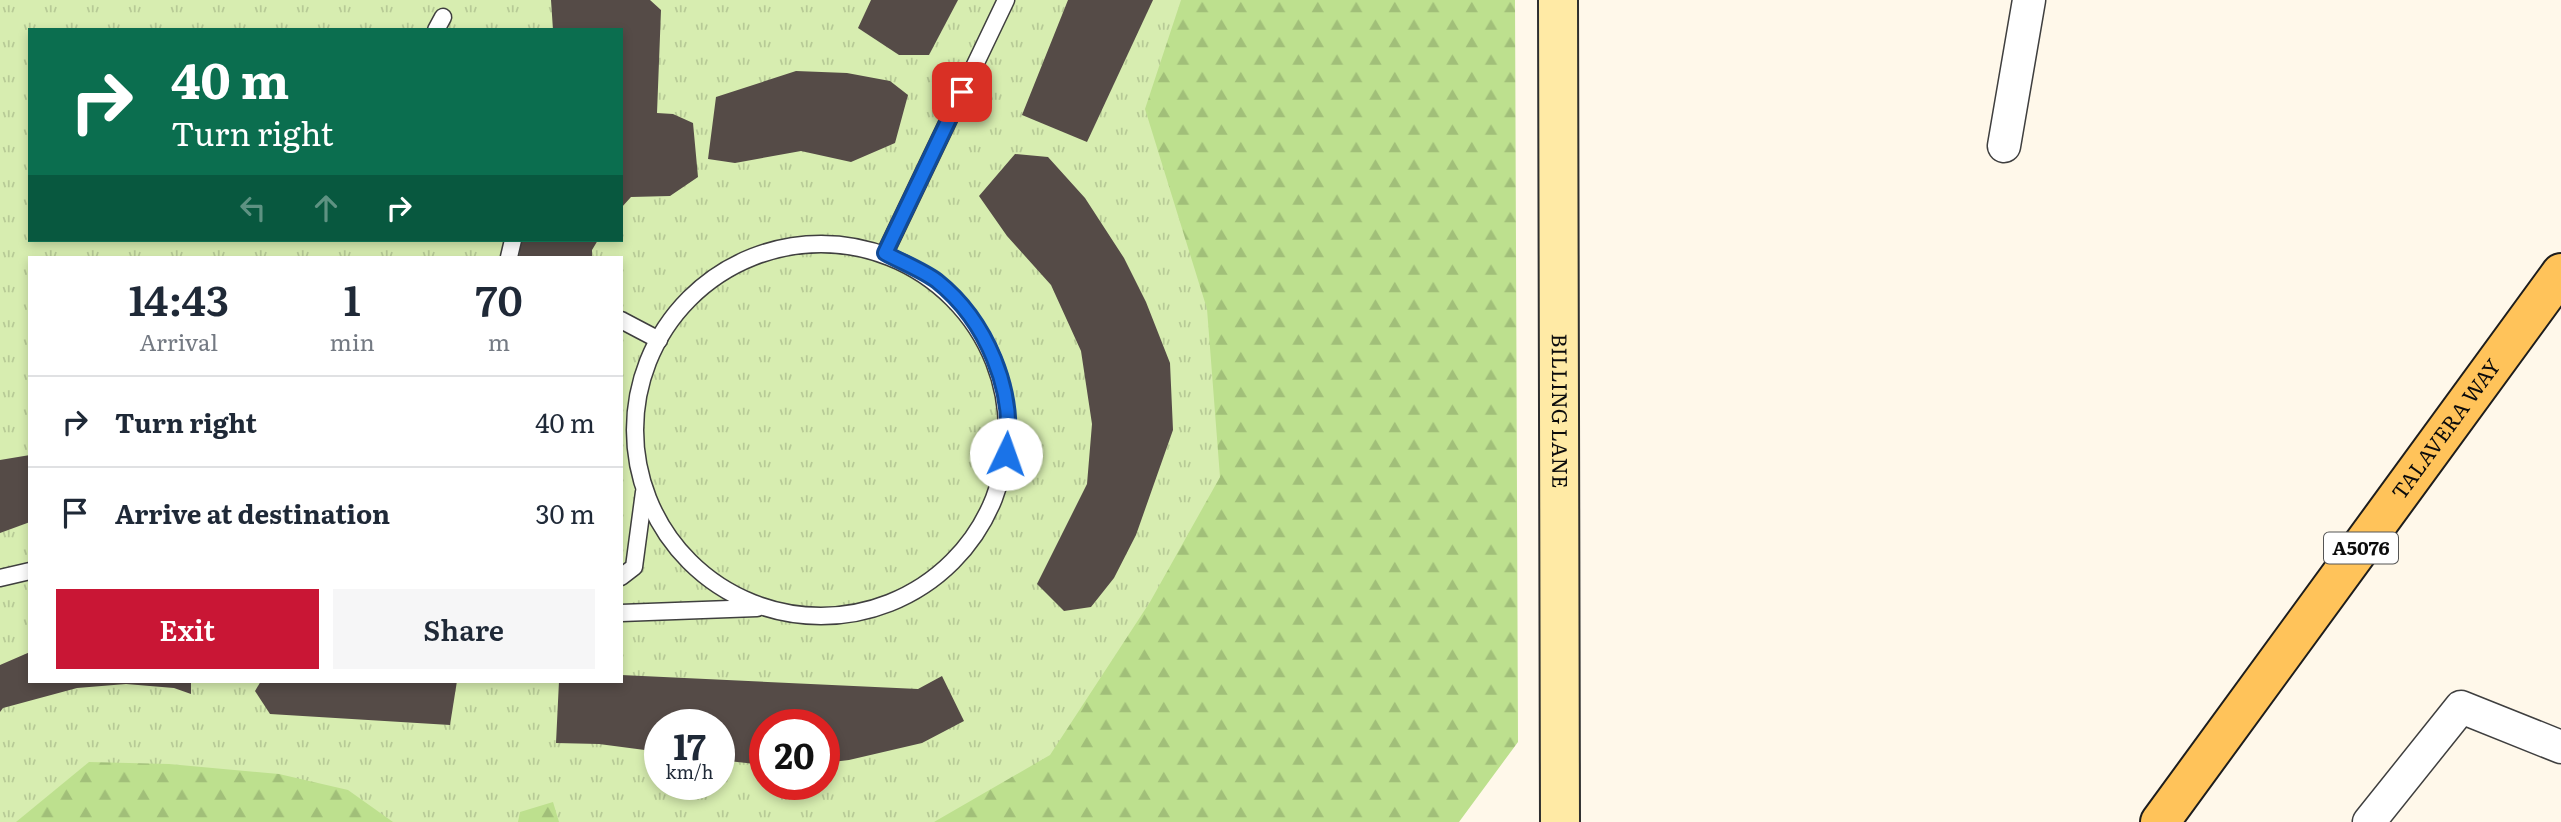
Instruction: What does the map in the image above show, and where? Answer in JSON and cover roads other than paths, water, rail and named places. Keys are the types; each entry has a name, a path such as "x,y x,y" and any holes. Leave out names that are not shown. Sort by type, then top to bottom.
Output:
{"main road":[{"name":"TALAVERA WAY","path":"2161,822 2561,273"}],"street":[{"name":"BILLING LANE","path":"1558,0 1560,822"},
{"path":"2004,146 2027,0"},
{"path":"2369,822 2461,707 2561,747"}],"lane":[{"path":"885,253 1006,0"},
{"path":"623,613 760,608 817,618 876,610 928,585 971,544 998,492 1009,435 1001,377 976,324 936,281 885,253 826,242 766,250 713,277 670,319 643,373 633,432 644,492 670,541 710,582 760,608"},
{"path":"623,321 659,340"},
{"path":"623,575 634,567 644,492"},
{"path":"0,578 28,571"}]}
